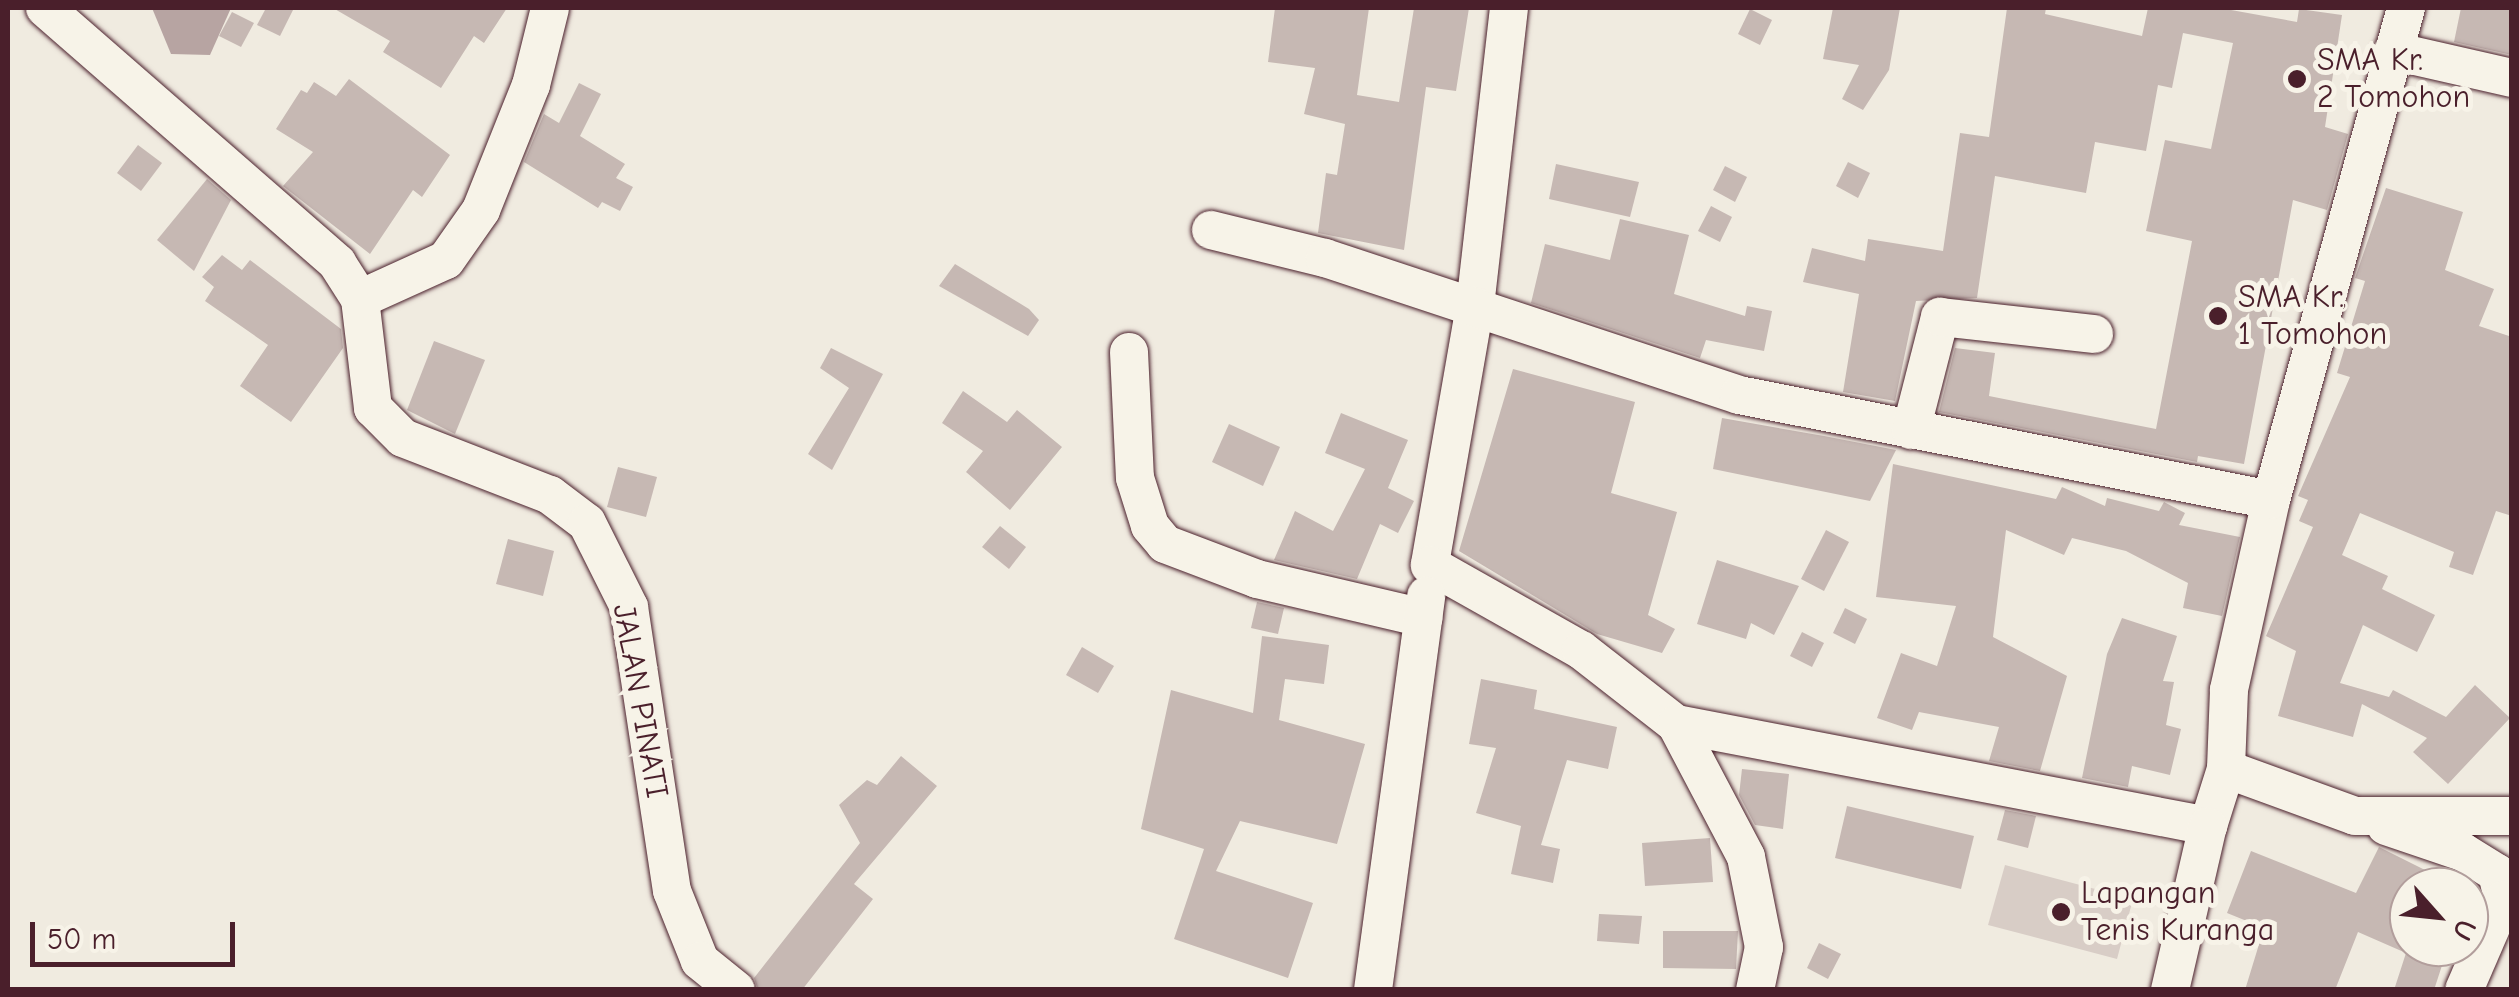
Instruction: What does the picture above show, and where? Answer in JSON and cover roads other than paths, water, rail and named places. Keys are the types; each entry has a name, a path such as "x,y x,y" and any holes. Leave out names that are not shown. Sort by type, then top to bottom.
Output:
{"street":[{"name":"JALAN PINATI","path":"44,8 337,262 360,299 373,408 403,438 550,494 586,524 629,607 672,891 700,961 736,990"},
{"path":"360,299 446,260 481,210 532,85 550,8"},
{"path":"1373,990 1430,565 1475,306 1509,8"},
{"path":"2170,990 2208,826 2226,769 2229,690 2271,500 2406,8"},
{"path":"2394,51 2512,78"},
{"path":"1212,230 1475,306 1583,350 1739,396 2271,500"},
{"path":"1911,430 1940,317 2094,334"},
{"path":"1129,352 1134,478 1150,526 1165,544 1258,579 1423,618"},
{"path":"1430,565 1581,650 1676,724 1746,856 1764,947 1754,990"},
{"path":"1676,724 2208,826"},
{"path":"2226,769 2463,852 2497,873 2503,900 2464,990"},
{"path":"2355,816 2512,816"}],"place":[{"name":"SMA Kr. 2 Tomohon","path":"2297,79"},
{"name":"SMA Kr. 1 Tomohon","path":"2218,316"},
{"name":"Lapangan Tenis Kuranga","path":"2061,912"}]}
